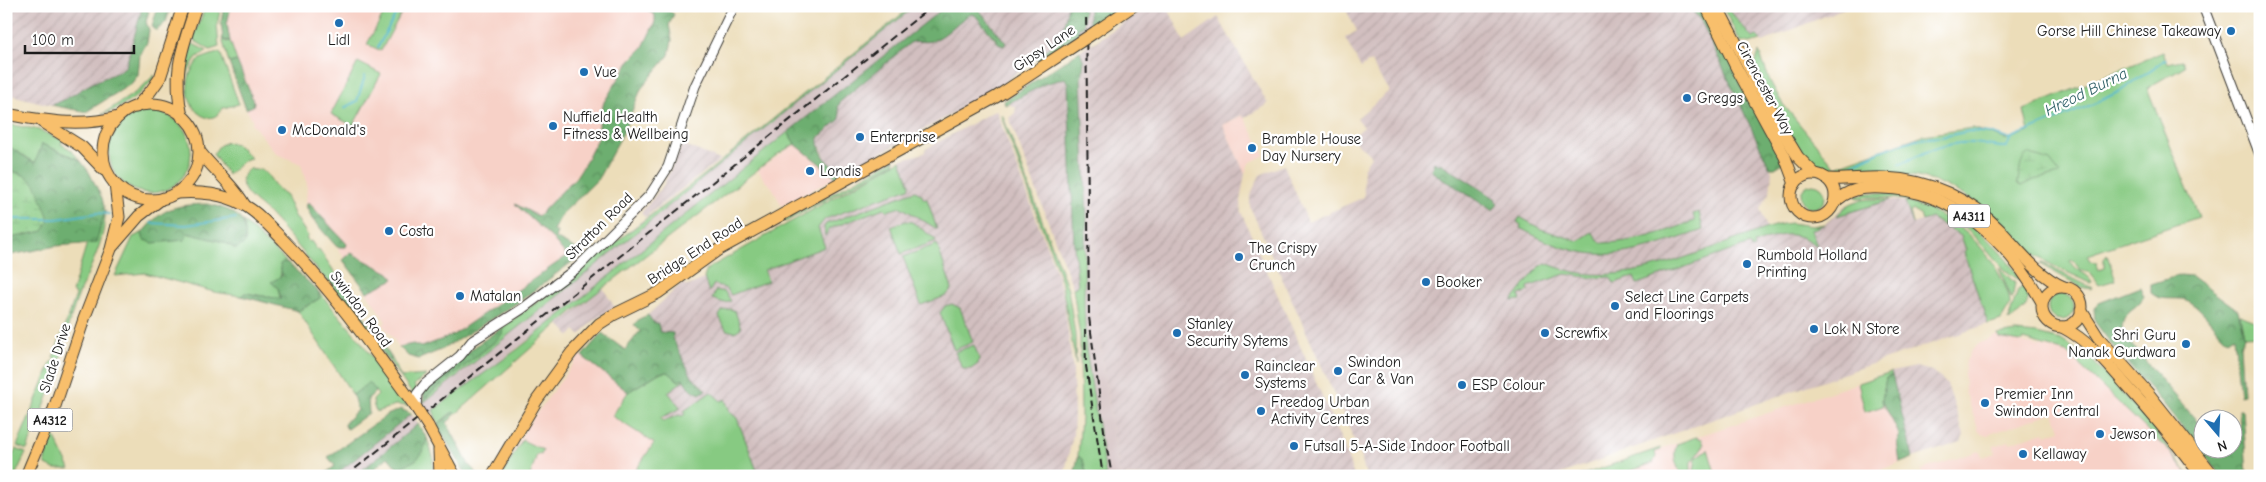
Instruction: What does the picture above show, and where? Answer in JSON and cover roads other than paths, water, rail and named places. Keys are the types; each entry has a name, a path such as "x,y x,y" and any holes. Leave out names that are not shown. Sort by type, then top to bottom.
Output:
{"main road":[{"name":"A4312","path":"136,107 160,78 183,6"},
{"name":"A4312","path":"182,117 178,90 178,65 196,6"},
{"name":"Gipsy Lane","path":"996,97 1133,6"},
{"name":"Cirencester Way","path":"1706,6 1736,67 1785,157 1795,184"},
{"name":"Cirencester Way","path":"1717,6 1790,145 1806,167 1815,174"},
{"name":"Bridge End Road","path":"492,476 537,400 572,352 599,324 613,314 658,293 715,252 996,97"},
{"name":"A4312","path":"149,104 161,105 182,117 193,131 200,152 194,176 177,193 161,198 138,198 124,192 107,173 102,158 103,142 109,128 118,117 136,107 149,104"},
{"path":"6,114 40,120 90,123 118,117"},
{"path":"40,120 82,147 107,173"},
{"name":"Swindon Road","path":"200,152 244,204 277,233 334,296 428,426 454,476"},
{"path":"1795,184 1802,177 1815,174"},
{"name":"A4311","path":"1815,174 1827,179 1899,179 1918,182 1949,193 1986,216 2047,277 2076,293 2081,302 2082,310 2098,337 2148,393 2214,476"},
{"path":"1827,179 1834,191 1834,204"},
{"name":"Slade Drive","path":"26,476 54,409 84,318 111,249 119,217 115,184"},
{"name":"A4311","path":"1795,184 1792,193 1792,201 1795,208 1802,214 1812,217 1822,216 1851,191 1871,188 1908,191 1946,203 1968,216 1992,237 2023,274 2042,302 2042,311 2048,322 2062,327 2085,342 2102,358 2157,420 2201,476"},
{"name":"Swindon Road","path":"177,193 207,193 244,204"},
{"name":"Slade Drive","path":"111,249 139,216 161,198"},
{"path":"2042,302 2052,289 2064,287"},
{"path":"2062,327 2072,324 2082,310"},
{"name":"Swindon Road","path":"439,446 440,476"},
{"path":"444,476 454,476"}],"street":[{"name":"Stratton Road","path":"416,409 416,397 421,387 460,356 472,341 522,309 577,268 650,195 668,167 695,86 734,6"},
{"path":"2203,6 2260,155"}],"waterway":[{"path":"378,47 400,6"},
{"name":"Hreod Burna","path":"1849,167 1880,151 1916,139 1941,137 1970,131 1990,133 2009,139 2096,103 2122,90 2166,59"},
{"path":"344,108 357,101 365,76"},
{"name":"Hreod Burna","path":"1900,164 1944,146 1976,143 2007,147 2011,139"},
{"path":"6,219 56,219 97,213 109,214"},
{"path":"151,223 186,225 236,218"}],"railway":[{"path":"346,476 932,6"},
{"path":"1086,6 1089,317 1112,476"},
{"path":"1085,329 1086,366 1103,476"}],"place":[{"name":"Lidl","path":"339,23"},
{"name":"Gorse Hill Chinese Takeaway","path":"2231,31"},
{"name":"Vue","path":"584,72"},
{"name":"Greggs","path":"1687,98"},
{"name":"Nuffield Health Fitness & Wellbeing","path":"553,126"},
{"name":"McDonald's","path":"282,130"},
{"name":"Enterprise","path":"860,137"},
{"name":"Bramble House Day Nursery","path":"1252,148"},
{"name":"Londis","path":"810,171"},
{"name":"Costa","path":"389,231"},
{"name":"The Crispy Crunch","path":"1239,257"},
{"name":"Rumbold Holland Printing","path":"1747,264"},
{"name":"Booker","path":"1426,282"},
{"name":"Matalan","path":"460,296"},
{"name":"Select Line Carpets and Floorings","path":"1615,306"},
{"name":"Lok N Store","path":"1814,329"},
{"name":"Stanley Security Sytems","path":"1177,333"},
{"name":"Screwfix","path":"1545,333"},
{"name":"Shri Guru Nanak Gurdwara","path":"2186,344"},
{"name":"Swindon Car & Van","path":"1338,371"},
{"name":"Rainclear Systems","path":"1245,375"},
{"name":"ESP Colour","path":"1462,385"},
{"name":"Premier Inn Swindon Central","path":"1985,403"},
{"name":"Freedog Urban Activity Centres","path":"1261,411"},
{"name":"Jewson","path":"2100,434"},
{"name":"Futsall 5-A-Side Indoor Football","path":"1294,446"},
{"name":"Kellaway","path":"2023,454"}]}
